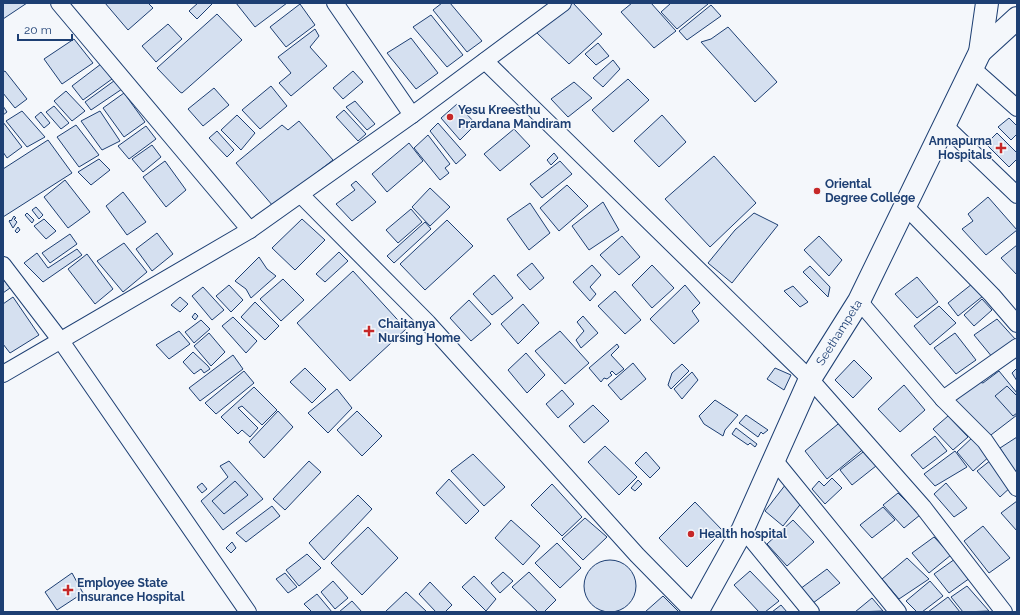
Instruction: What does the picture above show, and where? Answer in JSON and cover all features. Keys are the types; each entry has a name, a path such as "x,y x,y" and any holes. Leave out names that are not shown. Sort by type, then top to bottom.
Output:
{"street":[{"path":"59,3 250,230"},
{"path":"335,3 412,115"},
{"path":"3,374 61,342 250,230 412,115 563,3"},
{"path":"976,60 987,3"},
{"path":"976,60 1017,18"},
{"path":"976,60 1017,108"},
{"name":"Seethampeta","path":"697,612 743,529 775,461 810,379 859,301 976,60"},
{"path":"485,61 810,379 923,508 1004,612"},
{"path":"944,125 1017,195"},
{"path":"300,195 428,323 637,555 693,612"},
{"path":"905,206 992,295 1017,324"},
{"path":"3,266 61,342 248,612"},
{"path":"859,301 943,399 985,441 1017,488"},
{"path":"943,399 1017,347"},
{"path":"775,461 898,612"},
{"path":"743,529 811,612"}],"building":[{"path":"3,3 27,3 3,19"},
{"path":"105,3 148,3 153,8 128,30"},
{"path":"198,3 213,3 197,19 189,11"},
{"path":"236,3 287,3 255,27"},
{"path":"442,3 450,3 482,41 467,52 433,10"},
{"path":"569,3 573,3 602,34 569,64 535,31"},
{"path":"632,3 651,3 676,31 654,48 621,12"},
{"path":"671,3 708,4 677,29 661,12"},
{"path":"300,4 315,25 286,47 270,27"},
{"path":"711,5 721,16 687,40 679,31"},
{"path":"217,14 242,40 182,93 157,68"},
{"path":"431,15 463,55 447,67 413,27"},
{"path":"168,24 182,39 156,62 142,46"},
{"path":"728,27 777,82 755,102 701,42 711,39"},
{"path":"315,29 319,36 310,47 327,66 291,96 279,83 291,73 278,57"},
{"path":"411,38 438,73 416,89 387,53"},
{"path":"74,39 93,63 62,84 44,59"},
{"path":"598,43 609,56 596,65 585,54"},
{"path":"613,60 620,69 603,87 593,78"},
{"path":"101,64 112,79 83,100 72,86"},
{"path":"5,71 27,99 15,108 3,93 3,72"},
{"path":"353,71 363,82 343,99 333,88"},
{"path":"118,78 125,87 91,110 85,102"},
{"path":"628,79 649,100 613,132 592,110"},
{"path":"574,82 592,98 568,117 551,99"},
{"path":"271,86 287,106 260,129 242,110"},
{"path":"214,88 229,105 203,126 188,109"},
{"path":"66,91 85,111 72,121 54,101"},
{"path":"124,93 145,122 124,137 103,108"},
{"path":"355,101 375,124 367,130 346,107"},
{"path":"457,104 476,124 460,140 441,118"},
{"path":"3,106 7,112 3,115"},
{"path":"54,106 69,123 61,129 46,112"},
{"path":"344,110 366,134 358,141 336,117"},
{"path":"22,111 45,137 27,147 6,121"},
{"path":"100,111 120,141 102,150 81,121"},
{"path":"41,112 50,123 44,128 35,117"},
{"path":"237,115 255,133 241,150 221,130"},
{"path":"662,115 686,142 659,167 634,141"},
{"path":"1009,118 1017,126 1017,134 1011,140 998,127"},
{"path":"299,121 333,160 273,206 236,163 282,125 288,130"},
{"path":"3,122 22,147 7,158 3,152"},
{"path":"438,123 466,155 456,164 430,131"},
{"path":"76,125 99,155 79,167 57,137"},
{"path":"146,126 156,139 129,159 118,146"},
{"path":"514,129 530,146 500,171 484,154"},
{"path":"217,131 234,150 227,157 209,138"},
{"name":"Annapurna Hospitals","path":"997,133 1017,153 1017,159 1009,167 986,144"},
{"path":"428,135 450,164 445,168 449,173 440,180 414,148"},
{"path":"48,140 72,173 3,217 3,169"},
{"path":"409,143 423,161 387,192 372,174"},
{"path":"152,145 161,157 143,172 132,159"},
{"path":"554,153 558,158 551,165 547,160"},
{"path":"714,156 756,203 710,247 665,199"},
{"path":"99,159 110,170 91,185 78,172"},
{"path":"165,161 186,190 166,207 143,177"},
{"path":"560,161 572,174 542,198 530,184"},
{"path":"65,180 90,212 68,228 44,197"},
{"path":"356,181 376,202 352,221 336,204 355,190 351,185"},
{"path":"567,185 588,206 559,231 540,208"},
{"path":"430,188 450,207 430,226 412,207"},
{"path":"123,192 146,222 127,235 106,206"},
{"path":"988,197 1017,230 986,255 962,229 973,221 968,214"},
{"path":"603,202 619,230 589,250 572,226"},
{"path":"530,203 550,233 529,250 507,219"},
{"path":"36,207 43,215 39,219 32,210"},
{"path":"411,209 422,222 398,243 386,230"},
{"path":"27,213 34,220 32,223 25,215"},
{"path":"754,213 778,225 732,283 708,263 735,230"},
{"path":"14,216 16,218 14,219 17,222 13,228 9,221 11,221"},
{"path":"44,219 56,231 46,239 34,226"},
{"path":"302,219 325,240 295,270 272,248"},
{"path":"447,220 473,246 425,290 400,264"},
{"path":"425,222 431,229 394,263 387,256"},
{"path":"18,227 20,230 17,233 15,231"},
{"path":"157,233 173,254 152,271 136,249"},
{"path":"70,234 77,244 50,263 42,253"},
{"path":"622,236 640,257 619,275 600,255"},
{"path":"819,236 842,260 829,276 804,250"},
{"path":"124,243 147,272 123,292 97,261"},
{"path":"1017,245 1017,275 1001,258"},
{"path":"77,249 82,255 43,282 24,263 37,253 48,268"},
{"path":"339,252 348,261 325,282 316,274"},
{"path":"87,254 113,289 95,304 68,269"},
{"path":"259,257 267,269 276,276 251,298 246,289 235,281"},
{"path":"532,263 544,278 530,290 517,275"},
{"path":"592,265 601,275 590,287 596,294 590,301 573,282"},
{"path":"652,265 674,288 652,308 632,285"},
{"path":"810,266 830,287 828,297 803,272"},
{"path":"353,271 406,329 350,381 297,323"},
{"path":"494,275 513,298 492,315 473,294"},
{"path":"917,277 938,302 917,318 895,294"},
{"path":"3,279 10,288 3,293"},
{"path":"283,279 304,300 281,321 260,299"},
{"path":"972,284 983,296 958,316 948,303"},
{"path":"229,285 243,300 231,312 216,296"},
{"path":"685,285 700,303 692,311 699,321 674,344 650,319"},
{"path":"793,286 808,302 800,307 784,291"},
{"path":"203,287 224,310 212,320 192,296"},
{"path":"615,291 641,320 625,334 598,306"},
{"path":"13,297 39,335 10,353 3,344 3,304"},
{"path":"180,297 188,304 180,312 171,305"},
{"path":"982,299 992,310 974,326 964,315"},
{"path":"469,300 491,324 471,341 450,318"},
{"path":"255,302 279,326 265,340 241,317"},
{"path":"523,304 539,323 518,344 501,324"},
{"path":"939,306 956,323 930,345 914,326"},
{"path":"195,313 198,316 195,320 192,317"},
{"path":"583,316 598,333 581,348 576,340 584,331 577,322"},
{"path":"233,317 257,341 246,353 222,326"},
{"path":"997,319 1016,340 993,358 974,335"},
{"path":"201,320 210,329 194,343 185,332"},
{"path":"179,331 190,344 169,359 156,345"},
{"path":"560,331 589,363 565,384 535,351"},
{"path":"209,333 225,352 211,366 194,346"},
{"path":"955,333 976,360 956,374 934,348"},
{"path":"617,344 619,347 611,355 624,369 616,375 612,371 610,373 612,375 607,379 604,378 601,382 589,368"},
{"path":"193,352 210,369 204,373 201,369 194,374 183,362"},
{"path":"526,353 545,375 527,393 508,370"},
{"path":"233,355 243,369 200,401 189,388"},
{"path":"854,360 872,378 853,398 835,380"},
{"path":"633,363 646,379 621,400 608,385"},
{"path":"682,364 689,371 671,389 668,385 672,373"},
{"path":"305,368 326,389 312,403 290,382"},
{"path":"775,368 791,375 784,390 767,379"},
{"path":"1017,368 1017,381 1012,373"},
{"path":"244,371 254,383 216,414 205,403"},
{"path":"999,371 1017,393 1017,415 987,438 954,400 979,382 983,383"},
{"path":"692,372 698,380 682,399 674,389"},
{"path":"904,385 925,410 900,432 878,409"},
{"path":"1007,386 1017,396 1017,413 1013,416 995,396"},
{"path":"254,387 277,410 262,425 242,406 238,408 258,428 250,437 242,430 238,434 221,417"},
{"path":"337,389 352,408 328,433 308,413"},
{"path":"562,390 574,404 558,418 546,404"},
{"path":"715,400 738,415 725,430 723,436 704,424 699,416"},
{"path":"593,405 609,421 584,443 569,426"},
{"path":"278,411 293,427 264,458 249,442"},
{"path":"357,411 382,436 362,456 337,430"},
{"path":"746,415 768,430 763,434 761,432 758,437 739,423"},
{"path":"948,416 968,437 953,450 933,429"},
{"path":"843,420 866,447 827,479 805,451"},
{"path":"736,428 757,444 755,447 750,443 748,445 732,434"},
{"path":"935,436 947,451 923,469 911,455"},
{"path":"974,436 991,455 973,471 957,452"},
{"path":"1017,437 1017,471 1015,472 1000,448"},
{"path":"605,446 637,477 619,495 588,462"},
{"path":"955,451 967,467 935,486 924,474"},
{"path":"646,452 660,468 650,478 635,463"},
{"path":"863,452 876,466 852,485 840,470"},
{"path":"473,454 505,487 484,506 451,471"},
{"path":"991,460 1013,485 1000,497 977,471"},
{"path":"229,461 263,499 223,530 201,501 228,477 220,466"},
{"path":"309,461 321,472 285,510 273,499"},
{"path":"832,478 842,488 825,504 812,489 819,481 824,486"},
{"path":"449,479 479,511 466,524 436,493"},
{"path":"638,480 642,484 635,491 631,488"},
{"path":"235,481 248,495 224,514 212,501"},
{"path":"202,483 207,489 202,493 197,487"},
{"path":"946,483 967,508 954,517 934,494"},
{"path":"552,484 582,517 562,536 531,505"},
{"path":"786,484 803,501 783,526 765,511"},
{"path":"898,493 920,515 904,528 883,505"},
{"path":"358,495 372,509 324,560 309,543"},
{"path":"1017,501 1017,531 1001,513"},
{"name":"Health hospital","path":"695,502 723,531 687,567 659,538"},
{"path":"272,506 280,516 246,542 236,533"},
{"path":"883,507 895,520 872,538 860,525"},
{"path":"585,518 607,537 583,560 562,539"},
{"path":"511,520 540,546 523,565 495,538"},
{"path":"793,520 814,542 787,566 767,544"},
{"path":"983,526 1010,558 989,573 964,541"},
{"path":"368,527 398,558 362,595 331,563"},
{"path":"934,537 951,555 929,573 912,553"},
{"path":"232,542 236,548 231,553 226,548"},
{"path":"557,543 581,568 560,588 535,563"},
{"path":"307,554 321,568 299,586 286,570"},
{"path":"907,558 929,579 899,599 882,579"},
{"path":"955,559 970,578 949,593 934,574"},
{"path":"605,560 615,560 629,567 636,581 636,591 629,605 615,612 605,612 595,608 588,601 584,591 584,581 588,571 595,564"},
{"path":"827,569 840,583 813,603 800,589"},
{"path":"750,571 779,601 765,612 759,612 734,585"},
{"path":"503,572 513,581 500,593 491,583"},
{"path":"529,572 556,600 544,612 538,612 512,587"},
{"path":"72,573 83,593 57,610 45,592"},
{"path":"285,573 297,587 288,593 276,579"},
{"path":"474,576 496,599 486,611 462,587"},
{"path":"333,581 348,598 335,609 321,592"},
{"path":"930,581 943,596 922,612 917,612 906,601"},
{"path":"430,582 452,605 445,612 436,612 419,594"},
{"path":"967,586 989,611 963,612 951,597"},
{"path":"406,592 427,612 385,612"},
{"path":"317,594 332,612 312,612 304,604"},
{"path":"663,596 678,611 677,612 645,612"},
{"path":"948,597 960,612 928,612"},
{"path":"872,598 883,611 855,612"},
{"path":"352,601 362,612 339,612"},
{"path":"781,605 787,612 772,612"}],"place":[{"name":"Yesu Kreesthu Prardana Mandiram","path":"450,117"},
{"name":"Annapurna Hospitals","path":"1001,148"},
{"name":"Oriental Degree College","path":"817,191"},
{"name":"Chaitanya Nursing Home","path":"369,331"},
{"name":"Health hospital","path":"691,534"},
{"name":"Employee State Insurance Hospital","path":"68,590"}]}
